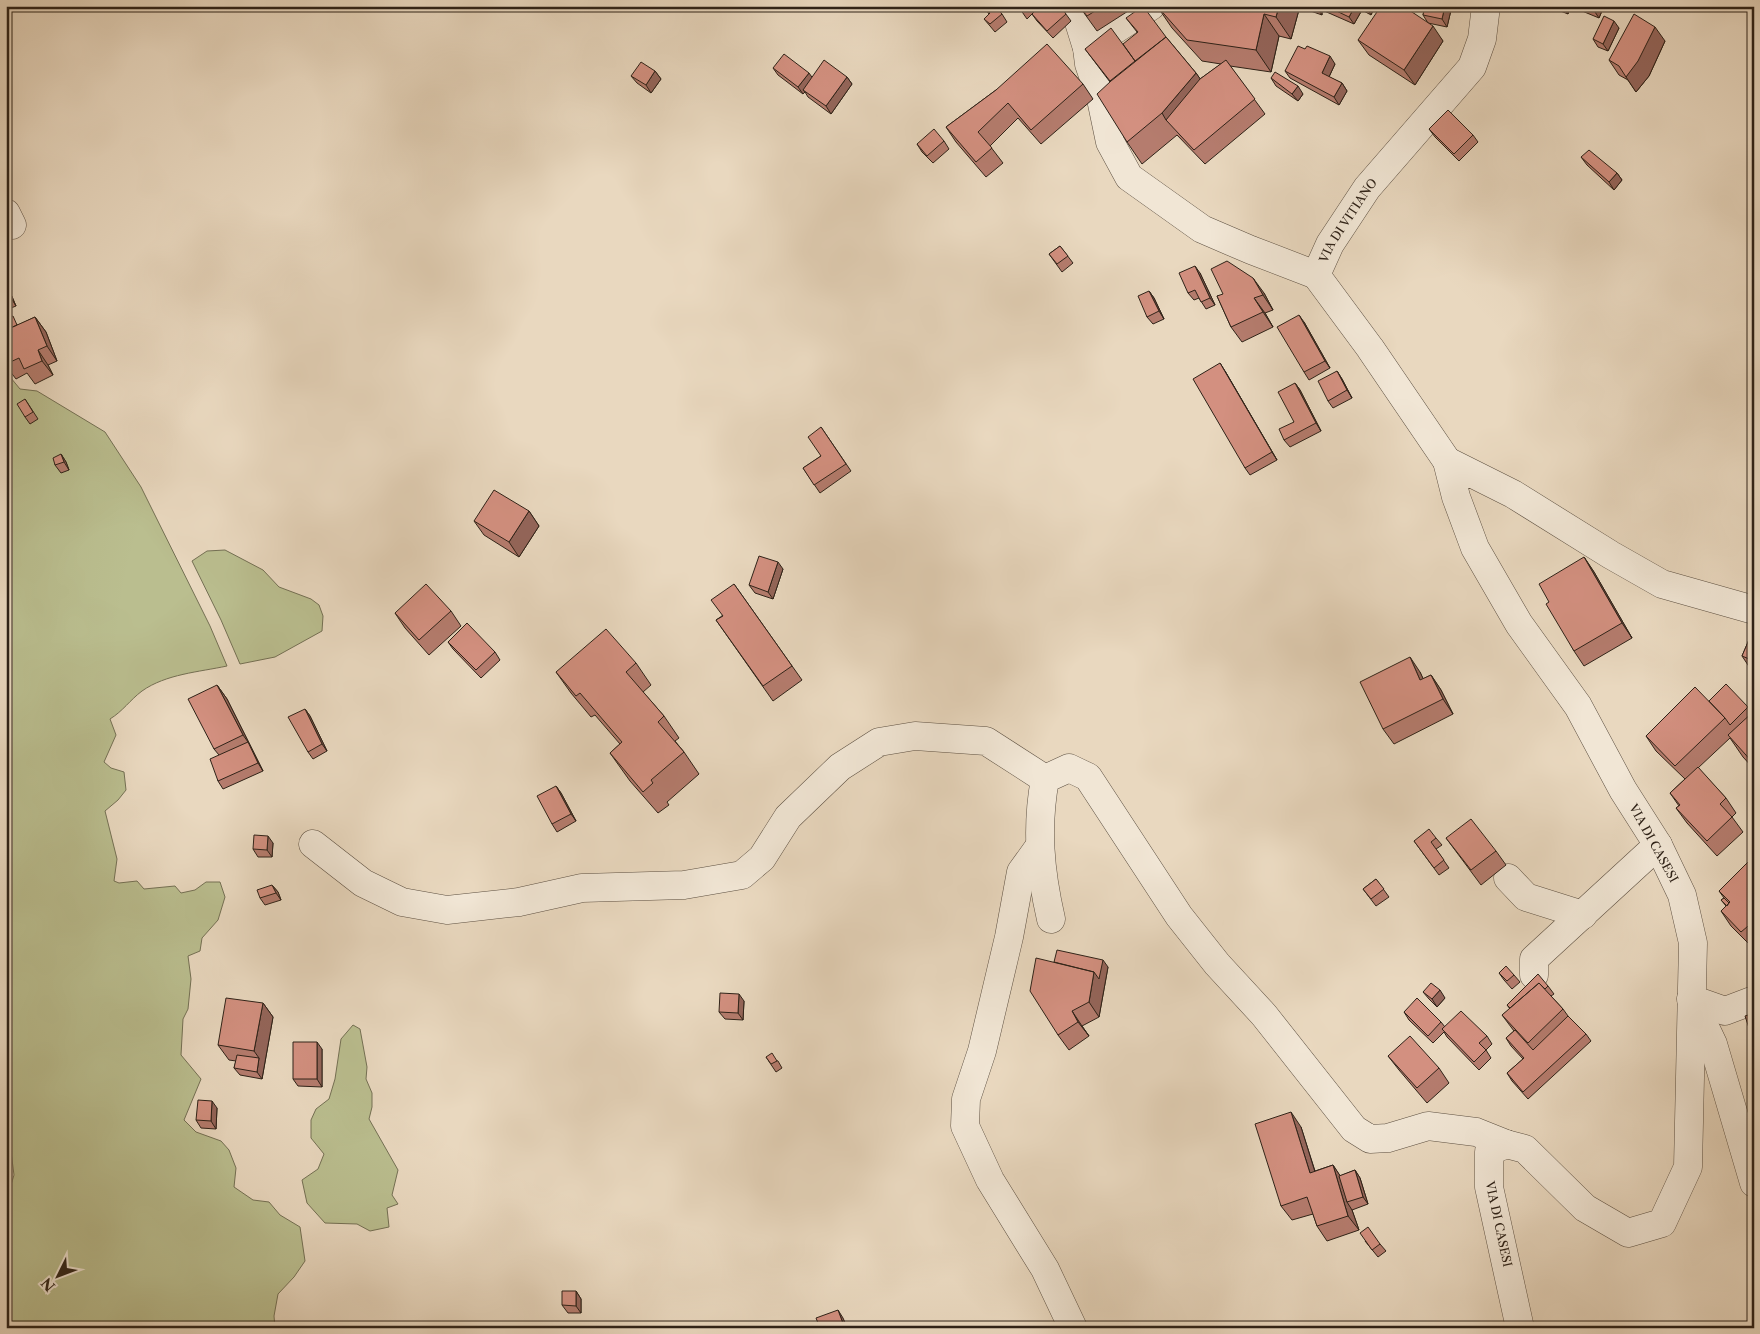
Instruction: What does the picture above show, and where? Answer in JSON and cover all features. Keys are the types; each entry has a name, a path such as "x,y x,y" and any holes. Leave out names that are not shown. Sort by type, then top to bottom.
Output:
{"street":[{"path":"1074,6 1087,48 1089,64 1102,99 1110,142 1129,177 1202,229 1316,275"},
{"path":"1087,48 1150,6"},
{"name":"VIA DI VITIANO","path":"1447,461 1370,348 1316,275 1330,244 1367,188 1472,67 1482,39 1486,6"},
{"path":"1447,461 1513,494 1662,584 1754,610"},
{"name":"VIA DI CASESI","path":"1447,461 1456,497 1475,548 1519,624 1574,700 1623,790 1658,845 1682,895 1693,943 1688,1167 1662,1223 1628,1233 1585,1208 1524,1149 1506,1144 1489,1152 1488,1187 1520,1328"},
{"path":"313,844 363,883 402,902 447,910 519,902 582,888 684,885 742,875 762,858 788,817 801,804 840,767 879,742 915,736 986,741 1045,779"},
{"path":"1045,779 1069,768 1088,777 1179,916 1217,964 1264,1015 1354,1129 1370,1139 1388,1138 1428,1126 1476,1132 1506,1144"},
{"path":"1045,779 1040,807 1039,847 1045,894 1051,919"},
{"path":"1534,974 1534,960 1658,845"},
{"path":"1039,847 1021,872 982,1052 966,1099 965,1126 990,1180 1045,1269 1073,1328"},
{"path":"1508,878 1526,897 1583,915"},
{"path":"1691,999 1725,1011 1754,1000"},
{"path":"1691,999 1713,1044 1754,1182"}],"green space":[{"path":"6,372 20,389 37,391 105,432 141,487 210,626 227,666 183,674 151,685 110,719 116,735 104,762 111,768 124,772 126,790 105,811 117,859 114,881 119,883 137,881 144,889 175,886 181,893 195,890 206,882 220,882 225,897 218,920 202,938 200,951 188,956 191,979 188,1009 183,1019 181,1055 201,1079 184,1120 196,1132 221,1141 229,1150 236,1168 234,1187 253,1200 269,1202 280,1215 300,1227 305,1261 294,1277 278,1294 274,1316 275,1328 6,1328 6,1201 14,1175 6,1113"},
{"path":"225,550 263,570 279,587 311,599 319,605 323,616 322,631 275,657 240,664 192,561 207,551"},
{"path":"353,1025 360,1029 367,1067 366,1079 372,1093 372,1107 369,1119 398,1170 392,1195 398,1204 387,1208 389,1227 370,1231 357,1224 325,1223 307,1203 302,1180 318,1169 324,1154 311,1138 311,1120 316,1109 329,1099 335,1079 341,1039"}],"building":[{"path":"984,6 995,6 1002,14 990,24 984,19 990,13"},
{"path":"1040,6 1060,6 1066,14 1047,31 1032,14"},
{"path":"1079,6 1103,6 1087,16"},
{"path":"1143,6 1166,37 1135,61 1123,44 1138,32 1126,18"},
{"path":"1157,6 1279,6 1276,17 1264,14 1256,50 1187,40"},
{"path":"1326,6 1355,6 1349,17"},
{"path":"1381,6 1403,6 1433,26 1404,70 1358,40"},
{"path":"1425,6 1445,6 1442,19 1423,15"},
{"path":"1634,14 1655,27 1638,61 1626,77 1619,66 1609,60"},
{"path":"1604,16 1614,21 1603,44 1593,39"},
{"path":"1111,28 1135,61 1110,81 1085,49"},
{"path":"1166,37 1196,73 1162,113 1127,142 1097,94"},
{"path":"1047,44 1083,84 1031,130 1008,103 978,132 992,148 976,162 946,127 996,90"},
{"path":"1298,46 1305,49 1307,46 1330,56 1322,73 1342,83 1334,97 1285,71"},
{"path":"784,54 809,73 798,87 773,68"},
{"path":"824,60 847,77 826,106 803,90"},
{"path":"1226,60 1255,99 1194,150 1166,120 1200,79"},
{"path":"641,62 655,71 646,85 631,76"},
{"path":"1275,72 1298,86 1292,94 1271,78"},
{"path":"1448,110 1473,135 1454,154 1429,129"},
{"path":"934,129 944,141 927,156 917,144"},
{"path":"1589,150 1617,173 1609,182 1581,157"},
{"path":"1060,246 1068,256 1057,264 1049,254"},
{"path":"1227,261 1253,278 1263,295 1254,298 1263,312 1231,327 1217,296 1223,294 1211,269"},
{"path":"1195,266 1210,298 1201,302 1195,290 1188,293 1179,273"},
{"path":"6,288 11,298 6,300"},
{"path":"1149,291 1159,311 1147,317 1138,296"},
{"path":"1299,315 1325,361 1304,372 1277,327"},
{"path":"13,316 17,325 6,330 6,318"},
{"path":"35,317 47,346 38,350 42,361 24,369 19,358 6,364 6,330"},
{"path":"1220,363 1272,452 1245,468 1193,379"},
{"path":"1337,371 1347,390 1328,401 1318,381"},
{"path":"1295,383 1316,423 1284,440 1279,429 1294,422 1278,392"},
{"path":"25,399 33,412 25,417 17,404"},
{"path":"821,427 846,464 814,485 803,468 821,456 808,437"},
{"path":"61,454 64,462 55,465 53,458"},
{"path":"494,490 529,511 509,542 474,521"},
{"path":"759,556 778,562 768,592 749,585"},
{"path":"1584,557 1622,623 1574,651 1546,604 1549,602 1539,584"},
{"path":"426,584 451,611 419,640 395,613"},
{"path":"734,584 792,666 763,686 716,620 723,616 711,600"},
{"path":"467,623 495,652 476,670 448,642"},
{"path":"1754,628 1754,661 1742,656"},
{"path":"606,629 636,663 626,672 664,716 658,722 684,752 651,780 653,783 643,792 610,753 622,742 580,693 576,696 556,672"},
{"path":"1410,657 1420,680 1431,675 1443,699 1383,729 1360,682"},
{"path":"1726,684 1748,707 1730,725 1709,701"},
{"path":"217,685 243,735 214,749 188,699"},
{"path":"1695,687 1725,718 1675,766 1646,736"},
{"path":"305,709 322,744 308,752 288,717"},
{"path":"1754,711 1754,764 1728,735"},
{"path":"248,742 258,763 218,781 210,759"},
{"path":"1698,767 1726,798 1720,804 1732,817 1707,841 1676,808 1680,805 1670,793"},
{"path":"556,786 571,814 552,824 537,796"},
{"path":"1471,819 1496,851 1471,870 1446,838"},
{"path":"1429,829 1436,838 1431,842 1444,860 1434,868 1414,841"},
{"path":"254,835 268,836 267,850 253,849"},
{"path":"1752,858 1754,860 1754,921 1741,932 1721,911 1730,902 1719,891"},
{"path":"1376,879 1384,889 1371,899 1363,889"},
{"path":"272,885 276,893 260,898 257,890"},
{"path":"1724,898 1729,903 1727,906 1721,900"},
{"path":"1057,950 1103,960 1099,979 1094,972 1054,962"},
{"path":"1036,958 1094,972 1089,1002 1072,1011 1078,1022 1058,1035 1030,991"},
{"path":"1506,966 1514,975 1507,981 1499,973"},
{"path":"1538,974 1548,986 1545,989 1539,983 1510,1008 1507,1005"},
{"path":"1431,983 1440,990 1432,999 1423,992"},
{"path":"1539,983 1563,1009 1528,1043 1502,1015"},
{"path":"720,993 739,994 738,1013 719,1012"},
{"path":"226,998 263,1003 254,1051 218,1045"},
{"path":"1417,998 1441,1022 1428,1036 1404,1012"},
{"path":"1461,1011 1487,1036 1479,1043 1486,1050 1474,1062 1442,1029"},
{"path":"1754,1013 1754,1026 1749,1028 1745,1016"},
{"path":"1568,1016 1586,1034 1523,1092 1507,1073 1524,1058 1506,1038 1515,1030 1533,1050"},
{"path":"1410,1036 1439,1068 1417,1088 1388,1056"},
{"path":"293,1042 317,1042 317,1079 293,1079"},
{"path":"772,1053 777,1061 771,1064 766,1057"},
{"path":"237,1055 259,1058 257,1072 234,1068"},
{"path":"198,1100 212,1101 211,1121 196,1120"},
{"path":"1291,1112 1310,1173 1333,1165 1348,1216 1317,1226 1307,1197 1281,1206 1255,1124"},
{"path":"1355,1170 1363,1197 1347,1202 1339,1176"},
{"path":"1368,1227 1380,1244 1372,1250 1360,1233"},
{"path":"562,1291 576,1291 576,1306 562,1305"},
{"path":"838,1310 844,1326 846,1325 847,1328 820,1328 816,1318"}]}
